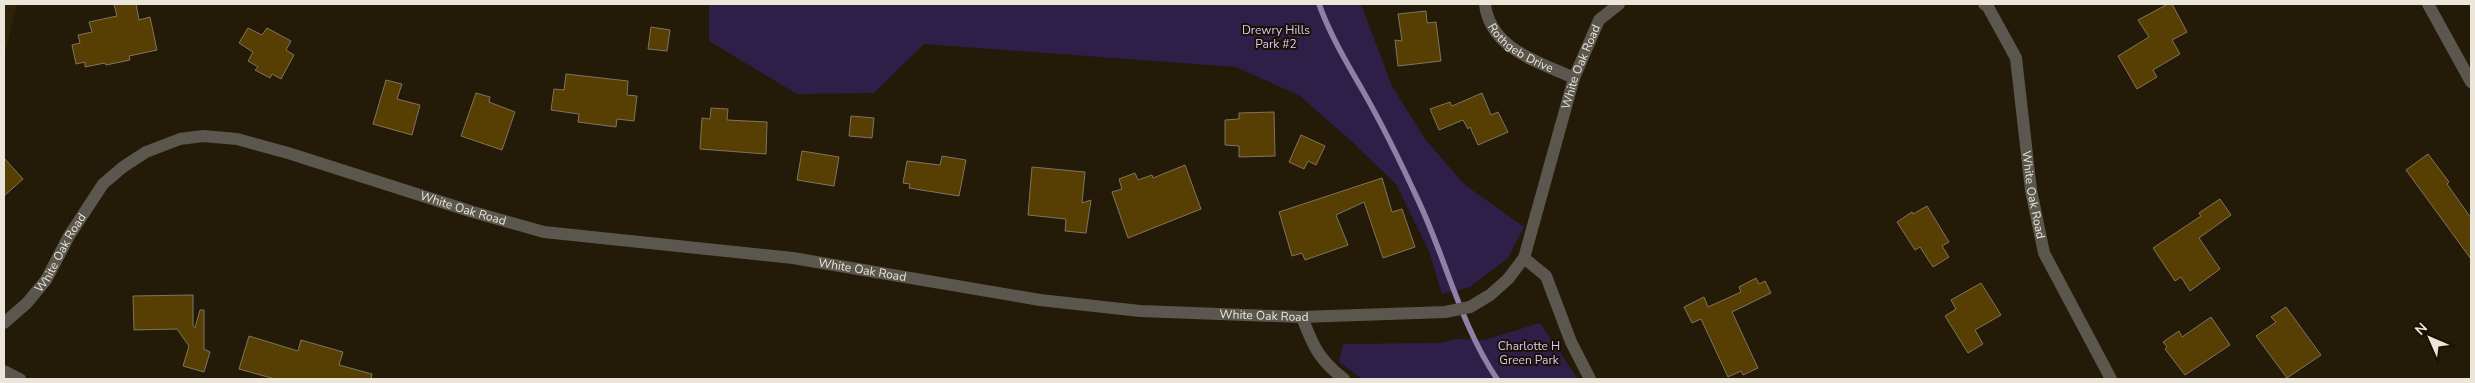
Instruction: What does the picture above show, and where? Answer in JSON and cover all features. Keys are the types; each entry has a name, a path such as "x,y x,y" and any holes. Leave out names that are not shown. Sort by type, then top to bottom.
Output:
{"street":[{"name":"Rothgeb Drive","path":"1485,4 1498,37 1516,51 1574,78"},
{"name":"White Oak Road","path":"4,323 27,303 46,280 69,236 102,184 146,152 180,139 203,136 236,139 288,153 489,217 544,232 803,259 1040,300 1140,311 1302,317 1445,312 1470,306 1490,295 1508,279 1524,258 1574,78 1599,20 1619,4"},
{"name":"White Oak Road","path":"1984,4 1988,7 2016,58 2032,190 2044,253 2111,379"},
{"path":"2428,4 2471,82"},
{"path":"1524,258 1546,276 1571,342 1590,379"},
{"path":"1302,317 1320,357 1327,367 1344,379"},
{"path":"4,371 20,379"}],"shaded area":[{"path":"4,4 17,4 4,58"}],"green space":[{"name":"Drewry Hills Park #2","path":"709,4 1361,4 1392,86 1425,139 1465,185 1524,227 1508,258 1470,287 1442,294 1429,251 1396,184 1347,137 1300,96 1236,67 924,44 874,93 797,94 709,41"},
{"name":"Charlotte H Green Park","path":"1540,323 1578,379 1362,379 1339,362 1343,344 1437,343 1459,339 1484,340"}],"building":[{"path":"114,4 136,4 139,20 150,17 157,50 129,56 130,60 106,65 105,63 85,67 85,62 76,64 72,45 80,43 78,35 92,32 89,22 117,16"},
{"path":"2168,4 2172,4 2187,32 2172,40 2180,54 2153,70 2157,77 2137,89 2118,56 2149,37 2138,20"},
{"path":"1426,11 1427,23 1436,22 1441,61 1398,66 1395,40 1402,41 1398,14"},
{"path":"651,27 670,30 667,51 648,49"},
{"path":"248,28 262,35 267,28 291,41 286,50 294,55 281,79 272,74 270,78 255,70 258,67 248,61 253,52 239,43"},
{"path":"566,74 628,81 627,95 637,96 634,121 617,119 616,127 578,122 579,114 551,110 554,89 564,90"},
{"path":"386,80 402,84 397,99 420,105 412,135 373,124"},
{"path":"476,93 490,97 489,102 515,112 502,150 461,136"},
{"path":"1482,93 1491,115 1498,112 1508,132 1478,145 1470,127 1468,129 1463,120 1439,130 1430,109 1450,102 1452,106"},
{"path":"711,108 728,109 727,120 767,122 766,154 700,149 702,118 710,119"},
{"path":"1274,112 1275,156 1239,157 1239,146 1225,145 1225,120 1239,119 1239,113"},
{"path":"851,116 874,118 872,138 849,136"},
{"path":"1301,135 1325,146 1316,165 1308,161 1304,169 1289,162"},
{"path":"802,151 839,157 834,186 797,180"},
{"path":"2428,154 2449,182 2447,184 2471,218 2471,259 2406,170"},
{"path":"942,156 966,160 959,196 909,188 910,184 903,183 907,161 940,165"},
{"path":"4,158 23,179 4,196"},
{"path":"1185,165 1201,209 1128,238 1112,192 1122,189 1119,179 1135,173 1138,180 1152,175 1153,178"},
{"path":"1032,167 1085,172 1082,203 1091,200 1086,233 1065,231 1066,219 1028,215"},
{"path":"1382,178 1392,212 1402,209 1415,247 1383,258 1364,202 1336,215 1348,245 1305,260 1302,253 1292,256 1279,212"},
{"path":"2220,199 2231,215 2199,238 2220,269 2190,291 2181,277 2175,281 2153,248 2201,216 2199,213"},
{"path":"1927,206 1949,242 1942,246 1949,257 1933,267 1920,247 1915,250 1897,222 1912,212 1913,214"},
{"path":"1756,278 1759,284 1765,281 1771,293 1732,312 1758,368 1743,375 1741,371 1728,377 1701,319 1692,323 1684,307 1704,297 1708,307 1741,292 1739,287"},
{"path":"1981,283 2001,315 1975,330 1983,344 1968,353 1945,316 1956,309 1951,300"},
{"path":"193,295 193,326 195,328 200,310 204,310 204,349 210,352 204,372 183,366 189,346 177,329 134,330 133,296"},
{"path":"2286,307 2321,355 2287,378 2256,336 2276,322 2271,317"},
{"path":"2211,317 2230,345 2185,375 2165,349 2167,347 2163,342 2179,331 2182,337"},
{"path":"249,336 298,351 301,340 343,352 339,365 372,374 371,379 275,379 239,369"}],"waterway":[{"path":"1319,4 1334,38 1405,172 1428,222 1463,314 1484,358 1497,379"}]}
